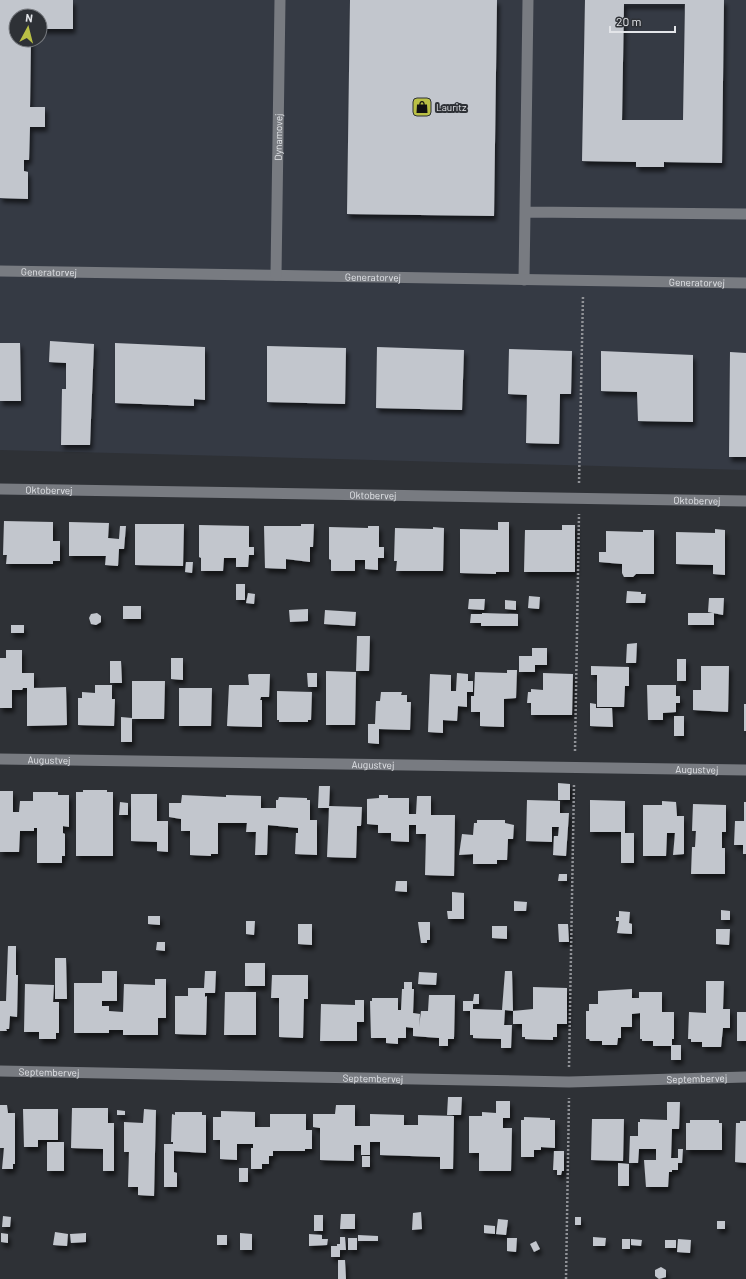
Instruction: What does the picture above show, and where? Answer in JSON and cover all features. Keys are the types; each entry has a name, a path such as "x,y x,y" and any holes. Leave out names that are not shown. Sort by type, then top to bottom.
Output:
{"street":[{"name":"Dynamovej","path":"276,275 280,0"},
{"path":"524,280 528,0"},
{"path":"525,212 746,214"},
{"name":"Generatorvej","path":"0,271 746,283"},
{"name":"Oktobervej","path":"0,489 746,501"},
{"name":"Augustvej","path":"0,759 746,770"},
{"name":"Septembervej","path":"0,1071 569,1082 746,1078"}],"shaded area":[{"path":"0,0 746,0 746,470 0,450"}],"building":[{"path":"0,0 73,0 73,29 48,29 48,8 8,8 8,48 31,48 30,107 45,107 45,127 30,127 29,160 24,160 24,171 28,172 28,199 0,198"},
{"name":"Lauritz","path":"350,0 497,0 494,216 347,214"},
{"path":"585,0 724,0 722,163 664,162 664,167 636,167 636,162 582,161","holes":["624,4 685,4 683,120 622,120"]},
{"path":"50,341 94,344 90,445 61,445 62,389 66,389 66,363 49,362"},
{"path":"0,343 20,343 21,401 0,401"},
{"path":"115,343 205,347 205,400 194,399 194,406 115,403"},
{"path":"267,346 346,348 345,404 267,402"},
{"path":"377,347 464,350 462,410 376,408"},
{"path":"509,349 572,351 571,394 560,394 559,444 526,443 527,395 508,394"},
{"path":"601,351 693,355 693,422 638,421 637,392 601,391"},
{"path":"730,352 746,353 746,457 729,457"},
{"path":"4,521 53,522 53,541 60,541 60,561 53,561 53,564 6,564 7,555 3,555"},
{"path":"69,522 109,523 108,538 119,539 120,526 126,526 124,549 119,549 118,566 105,565 106,556 69,556"},
{"path":"498,522 509,522 509,572 496,572 496,574 460,573 460,529 498,530"},
{"path":"135,524 184,524 183,566 135,565"},
{"path":"301,524 314,524 313,547 310,547 310,562 286,559 286,569 265,568 264,526 301,526"},
{"path":"199,525 249,526 249,547 254,547 254,555 249,555 248,567 236,567 236,558 224,558 223,571 201,571 201,558 199,557"},
{"path":"562,525 575,525 575,572 524,572 525,530 562,530"},
{"path":"368,526 379,526 379,547 384,547 384,558 378,558 378,570 365,569 365,560 355,560 355,571 331,571 331,560 329,559 329,527 368,528"},
{"path":"433,527 444,528 443,571 396,571 397,561 394,561 395,528 433,529"},
{"path":"715,529 725,530 725,575 713,574 713,565 676,564 676,532 715,533"},
{"path":"643,530 654,530 654,574 636,574 633,577 624,577 622,573 622,564 599,562 599,552 606,552 606,531 643,532"},
{"path":"186,562 193,562 192,573 185,572"},
{"path":"236,584 245,584 245,600 236,600"},
{"path":"627,591 646,594 645,603 626,603"},
{"path":"248,593 255,594 254,604 246,603"},
{"path":"529,596 540,597 539,609 528,608"},
{"path":"709,598 724,598 723,615 708,612"},
{"path":"469,599 485,599 484,610 468,609"},
{"path":"505,600 516,601 516,610 505,609"},
{"path":"123,606 141,606 141,619 123,619"},
{"path":"308,609 308,621 290,622 289,610"},
{"path":"325,610 356,612 355,626 324,624"},
{"path":"97,613 101,616 101,622 96,625 91,624 89,618 91,614"},
{"path":"688,613 714,613 714,625 688,625"},
{"path":"471,614 518,614 518,626 481,626 481,623 470,623"},
{"path":"11,625 24,625 24,633 11,633"},
{"path":"357,636 370,636 369,671 356,671"},
{"path":"637,643 636,663 626,663 627,644"},
{"path":"532,648 547,648 547,665 535,665 535,672 519,672 519,656 532,656"},
{"path":"6,650 22,650 22,673 34,673 34,688 66,687 67,725 27,726 27,688 23,688 22,690 12,690 12,708 0,708 0,658 6,658"},
{"path":"171,658 183,658 183,680 171,679"},
{"path":"677,659 686,659 686,681 677,681"},
{"path":"110,661 121,661 122,683 110,683"},
{"path":"591,666 629,667 629,686 625,686 624,707 597,707 597,675 591,675"},
{"path":"701,666 729,666 728,712 693,710 693,690 701,690"},
{"path":"507,670 517,670 516,698 504,699 504,727 480,726 480,712 471,712 471,696 474,696 475,672 507,673"},
{"path":"326,671 356,672 355,725 326,725"},
{"path":"307,673 317,673 317,687 308,687"},
{"path":"457,673 468,674 468,681 473,681 473,692 467,692 467,707 458,706 457,721 443,720 443,733 428,732 430,674 451,675 451,691 456,691"},
{"path":"543,673 573,674 572,715 531,715 531,703 527,703 528,692 531,692 531,689 543,690"},
{"path":"249,674 270,674 269,697 261,697 260,700 262,700 262,727 227,726 229,685 249,685"},
{"path":"132,681 165,681 164,719 132,719 132,742 121,742 121,717 132,718"},
{"path":"95,685 112,685 112,699 115,699 114,726 78,725 78,698 82,698 82,692 95,693"},
{"path":"647,685 676,685 676,696 680,696 680,703 676,703 676,712 663,713 663,720 648,720"},
{"path":"179,688 212,688 211,726 179,726"},
{"path":"277,691 312,692 311,720 308,720 308,722 279,722 279,720 277,720"},
{"path":"381,692 402,692 401,695 407,695 407,702 411,702 410,730 379,729 379,744 368,743 368,724 375,724 376,701 380,701"},
{"path":"590,703 596,704 596,708 612,708 613,727 590,726"},
{"path":"744,704 746,704 746,731 744,731"},
{"path":"674,716 684,716 684,736 674,736"},
{"path":"558,783 570,784 570,800 558,800"},
{"path":"319,786 330,786 329,806 362,807 361,826 357,826 356,858 327,857 329,808 318,808"},
{"path":"83,790 107,790 107,792 113,792 113,856 76,856 76,792 83,792"},
{"path":"0,791 13,791 13,812 19,812 20,801 33,801 33,792 58,792 58,795 69,795 69,827 63,826 63,833 65,834 65,856 62,856 62,863 37,863 37,828 34,828 34,831 20,831 19,852 0,852"},
{"path":"131,794 157,794 157,821 168,821 168,852 157,851 157,842 131,841"},
{"path":"182,795 226,797 226,795 261,796 261,808 276,808 276,800 278,800 279,797 307,798 307,800 310,800 310,820 317,820 317,855 295,854 296,833 298,833 298,828 268,825 267,855 255,855 256,832 246,832 247,823 218,823 218,854 211,854 211,856 190,855 190,831 181,831 181,819 169,817 169,803 181,803"},
{"path":"379,795 388,795 388,798 409,798 409,814 416,814 417,796 431,796 431,815 455,815 454,876 425,875 426,834 416,834 416,825 409,825 409,842 391,841 391,833 378,833 378,825 367,824 367,799 379,798"},
{"path":"527,800 560,801 560,813 569,813 566,856 553,855 554,836 558,836 559,827 552,827 552,842 526,841"},
{"path":"590,800 625,801 625,833 634,833 634,863 621,863 621,832 590,832"},
{"path":"662,801 676,802 677,816 684,816 684,854 673,855 675,833 667,833 666,856 643,856 643,805 662,805"},
{"path":"120,802 128,803 128,815 119,815"},
{"path":"744,802 746,802 746,854 743,854 743,845 734,845 735,821 744,821"},
{"path":"693,804 726,805 726,832 722,832 722,848 725,848 725,874 691,874 692,847 695,847 696,831 692,831"},
{"path":"477,820 505,820 505,823 514,825 513,839 508,839 507,860 497,860 497,864 473,864 473,854 459,855 462,834 473,835 474,823 477,823"},
{"path":"559,874 567,874 567,881 558,881"},
{"path":"396,881 407,881 407,892 395,891"},
{"path":"452,892 464,893 464,919 448,919 447,911 452,911"},
{"path":"514,901 527,902 526,911 514,911"},
{"path":"721,910 730,911 730,920 721,920"},
{"path":"619,911 630,912 629,923 632,924 632,934 617,933 619,921 616,921 616,917 619,917"},
{"path":"148,916 160,916 160,925 148,924"},
{"path":"246,921 255,921 254,935 246,934"},
{"path":"418,922 430,922 430,940 427,940 427,943 421,943"},
{"path":"298,924 312,924 312,945 298,944"},
{"path":"558,924 568,924 569,942 559,942"},
{"path":"492,926 507,926 507,939 492,938"},
{"path":"716,929 730,929 729,945 716,944"},
{"path":"157,942 165,942 165,951 156,950"},
{"path":"8,946 16,946 16,975 18,975 17,1017 10,1016 9,1029 6,1029 7,1031 0,1031 0,1001 6,1001"},
{"path":"55,958 66,958 67,999 55,999"},
{"path":"245,963 265,963 265,986 245,986"},
{"path":"102,971 117,971 117,1001 102,1001 102,1006 109,1006 109,1011 123,1012 124,984 155,985 155,979 166,979 166,1018 158,1018 158,1035 123,1035 123,1030 109,1030 109,1033 74,1033 74,983 102,983"},
{"path":"205,971 216,971 215,993 205,993 205,997 207,996 206,1035 175,1034 175,996 188,996 188,988 204,988"},
{"path":"505,971 512,971 513,1011 505,1010 504,1025 512,1025 511,1048 501,1048 501,1039 473,1038 473,1035 470,1035 470,1011 463,1011 463,1001 473,1001 474,994 479,994 479,1004 473,1004 473,1009 502,1010"},
{"path":"419,972 437,973 436,985 418,984"},
{"path":"272,975 308,975 308,999 304,999 303,1038 279,1037 279,998 271,998"},
{"path":"706,981 724,981 723,1009 730,1009 730,1028 723,1028 721,1047 702,1047 702,1042 691,1042 691,1039 688,1039 689,1012 706,1013"},
{"path":"404,982 412,982 412,989 414,989 413,1013 420,1014 419,1027 421,1011 428,1011 429,995 455,995 454,1039 448,1039 448,1046 439,1046 439,1038 413,1036 413,1028 406,1027 406,1038 398,1038 398,1044 386,1043 386,1038 371,1038 370,1001 372,1001 372,998 398,998 398,1010 401,1010 402,989 404,989"},
{"path":"25,984 54,985 53,1002 59,1002 59,1033 56,1033 56,1039 39,1039 39,1032 24,1032"},
{"path":"533,987 567,988 567,1024 557,1024 557,1037 553,1037 553,1040 525,1039 525,1037 522,1037 522,1024 513,1024 513,1011 533,1009"},
{"path":"632,989 632,998 639,998 639,992 662,992 662,1012 674,1012 674,1039 672,1039 672,1045 681,1045 681,1060 671,1060 671,1046 653,1046 653,1041 642,1041 642,1039 640,1039 640,1013 632,1014 632,1027 621,1027 621,1038 618,1038 617,1045 602,1045 602,1041 590,1041 589,1039 586,1039 586,1011 589,1011 589,1004 598,1004 598,991"},
{"path":"225,992 256,992 256,1035 224,1035"},
{"path":"355,1000 364,1000 364,1022 357,1022 357,1041 320,1041 321,1004 355,1005"},
{"path":"737,1012 746,1012 746,1041 737,1041"},
{"path":"448,1097 462,1097 461,1115 447,1115"},
{"path":"496,1101 510,1101 510,1118 503,1118 503,1128 512,1128 511,1171 479,1171 479,1153 469,1153 469,1116 482,1116 482,1112 496,1113"},
{"path":"667,1102 680,1102 679,1129 672,1129 671,1158 678,1158 678,1149 683,1149 682,1163 678,1163 678,1170 672,1170 672,1172 669,1172 668,1187 646,1187 644,1160 656,1160 656,1149 639,1149 638,1163 629,1163 630,1136 638,1136 638,1122 640,1122 640,1119 667,1120"},
{"path":"0,1105 7,1105 8,1113 15,1113 15,1164 13,1164 13,1169 2,1169 4,1148 0,1148"},
{"path":"336,1105 355,1105 355,1126 370,1126 370,1114 404,1115 404,1125 418,1125 418,1115 454,1116 453,1169 440,1169 440,1157 380,1155 380,1142 370,1142 370,1155 361,1155 361,1145 354,1145 354,1161 320,1160 320,1128 313,1127 313,1114 335,1114"},
{"path":"72,1108 108,1108 108,1123 114,1123 114,1171 103,1171 103,1149 71,1148"},
{"path":"23,1109 58,1109 58,1140 38,1140 38,1147 24,1147"},
{"path":"144,1109 156,1110 154,1196 138,1195 138,1187 128,1187 129,1152 124,1152 124,1122 143,1123"},
{"path":"117,1110 125,1111 125,1115 117,1115"},
{"path":"221,1111 255,1112 255,1127 270,1127 270,1114 306,1114 306,1130 312,1130 312,1149 305,1149 305,1151 273,1151 273,1156 269,1156 269,1164 262,1164 262,1169 251,1169 251,1148 253,1148 253,1144 237,1144 237,1160 220,1159 220,1140 213,1140 213,1117 221,1117"},
{"path":"175,1112 202,1112 202,1115 206,1115 206,1153 174,1151 174,1172 177,1173 177,1187 164,1187 164,1144 173,1144 173,1142 171,1142 172,1114 175,1115"},
{"path":"524,1117 550,1118 550,1120 555,1120 555,1148 541,1147 541,1150 534,1150 534,1157 521,1157 521,1120 524,1120"},
{"path":"592,1119 624,1119 623,1161 591,1160"},
{"path":"690,1120 719,1120 719,1123 722,1123 722,1150 686,1150 686,1123 690,1123"},
{"path":"740,1121 746,1121 746,1163 735,1162 736,1123 740,1123"},
{"path":"47,1142 64,1142 64,1171 47,1171"},
{"path":"554,1151 564,1151 564,1171 562,1171 561,1175 557,1175 557,1170 553,1170"},
{"path":"362,1156 370,1156 370,1167 362,1167"},
{"path":"618,1163 629,1164 629,1186 618,1186"},
{"path":"239,1168 248,1168 248,1182 239,1182"},
{"path":"421,1212 422,1229 412,1230 413,1213"},
{"path":"341,1214 355,1214 355,1229 340,1229"},
{"path":"314,1215 323,1215 323,1231 314,1231"},
{"path":"3,1216 11,1217 10,1227 2,1227"},
{"path":"575,1217 581,1217 581,1225 575,1225"},
{"path":"498,1219 508,1220 506,1235 496,1234"},
{"path":"717,1221 725,1221 725,1229 717,1229"},
{"path":"484,1225 495,1226 495,1234 484,1233"},
{"path":"55,1232 68,1234 67,1246 53,1245"},
{"path":"1,1233 8,1234 8,1243 1,1242"},
{"path":"86,1233 86,1242 71,1243 70,1234"},
{"path":"240,1233 252,1234 252,1250 240,1250"},
{"path":"309,1234 322,1235 322,1239 328,1239 327,1245 309,1246"},
{"path":"217,1235 227,1235 227,1245 217,1245"},
{"path":"358,1235 378,1236 378,1241 358,1241"},
{"path":"340,1237 345,1237 346,1250 340,1250 340,1257 331,1257 331,1246 337,1246 337,1244 340,1244"},
{"path":"593,1237 606,1238 605,1246 593,1246"},
{"path":"348,1238 357,1238 357,1250 348,1250"},
{"path":"507,1238 517,1238 516,1252 507,1251"},
{"path":"622,1239 630,1239 630,1249 622,1249"},
{"path":"631,1239 642,1240 641,1246 631,1245"},
{"path":"678,1239 691,1240 690,1253 677,1252"},
{"path":"665,1240 676,1240 676,1248 665,1248"},
{"path":"536,1241 540,1249 534,1252 530,1244"},
{"path":"338,1260 345,1260 346,1279 338,1279"},
{"path":"661,1267 666,1270 666,1277 659,1279 655,1276 655,1270"}],"place":[{"name":"Lauritz","path":"422,107"}]}
